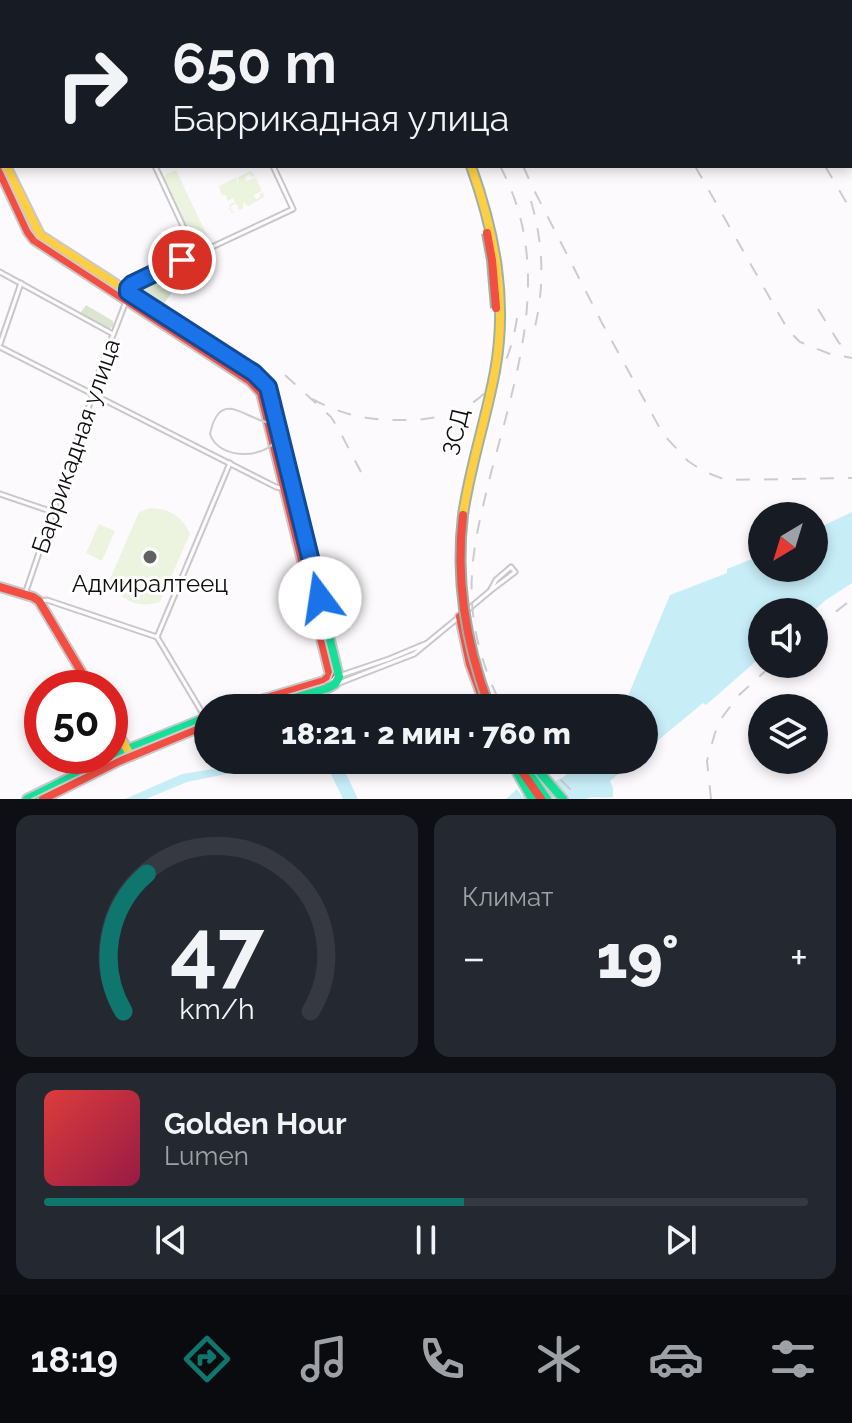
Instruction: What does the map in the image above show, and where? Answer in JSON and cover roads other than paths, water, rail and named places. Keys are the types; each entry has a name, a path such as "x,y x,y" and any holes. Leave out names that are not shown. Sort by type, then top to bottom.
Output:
{"main road":[{"name":"ЗСД","path":"469,168 490,246 496,316 491,369 459,511 456,547 462,627 468,658 481,694"},
{"path":"5,171 40,235 127,296 254,373 268,387 334,679"},
{"path":"0,587 39,601 80,670"},
{"path":"282,694 334,679"},
{"path":"296,694 334,679"},
{"path":"27,799 194,726"},
{"path":"43,799 129,753"},
{"path":"519,774 532,799"},
{"path":"522,774 541,799"},
{"path":"530,774 547,799"},
{"path":"541,774 563,799"}],"street":[{"path":"156,168 196,254"},
{"path":"127,296 132,284 293,209 274,168"},
{"path":"0,272 113,334"},
{"path":"21,283 0,345 276,487 289,488"},
{"name":"Баррикадная улица","path":"25,594 127,296"},
{"path":"157,637 230,463"},
{"path":"0,494 53,512"},
{"path":"334,679 425,644 515,572 511,567 496,580 490,591"},
{"path":"39,601 47,600 157,637 194,699"}],"water":[{"path":"852,512 852,583 828,599 748,598 748,668 706,705 703,703 658,740 658,694 629,694 670,595 727,573 727,569 748,561 748,582 828,582 828,523"},
{"path":"182,774 226,774 187,782 146,799 125,799"},
{"path":"331,774 346,774 358,799 343,799"},
{"path":"618,774 610,781 613,797 506,799 517,789 522,796 526,793 533,797 565,776"}],"tram line":[{"path":"2,168 37,238 250,377 264,393 333,672 324,684 291,694"},
{"path":"277,431 270,423 234,409 226,409 214,420 210,434 215,443 224,449 245,454 266,449 278,435"},
{"path":"32,799 122,755 194,726"}],"railway":[{"path":"496,694 478,643 472,609 473,561 479,523 520,357 528,280 525,242 516,204 501,168"},
{"path":"524,168 602,323 663,434 688,461 726,480 852,478"},
{"path":"696,168 788,330 800,342 830,354 852,358"},
{"path":"826,168 852,212"},
{"path":"531,201 541,263 535,327"},
{"path":"818,309 839,343 852,353"},
{"path":"312,399 336,410 382,420 432,418 452,413 470,405 496,379 505,362 517,318"},
{"path":"285,375 331,417 361,472"},
{"path":"828,618 852,599"},
{"path":"711,799 707,761 715,733 739,695 758,678"},
{"path":"555,774 580,799"}],"place":[{"name":"Адмиралтеец","path":"150,557"}]}
